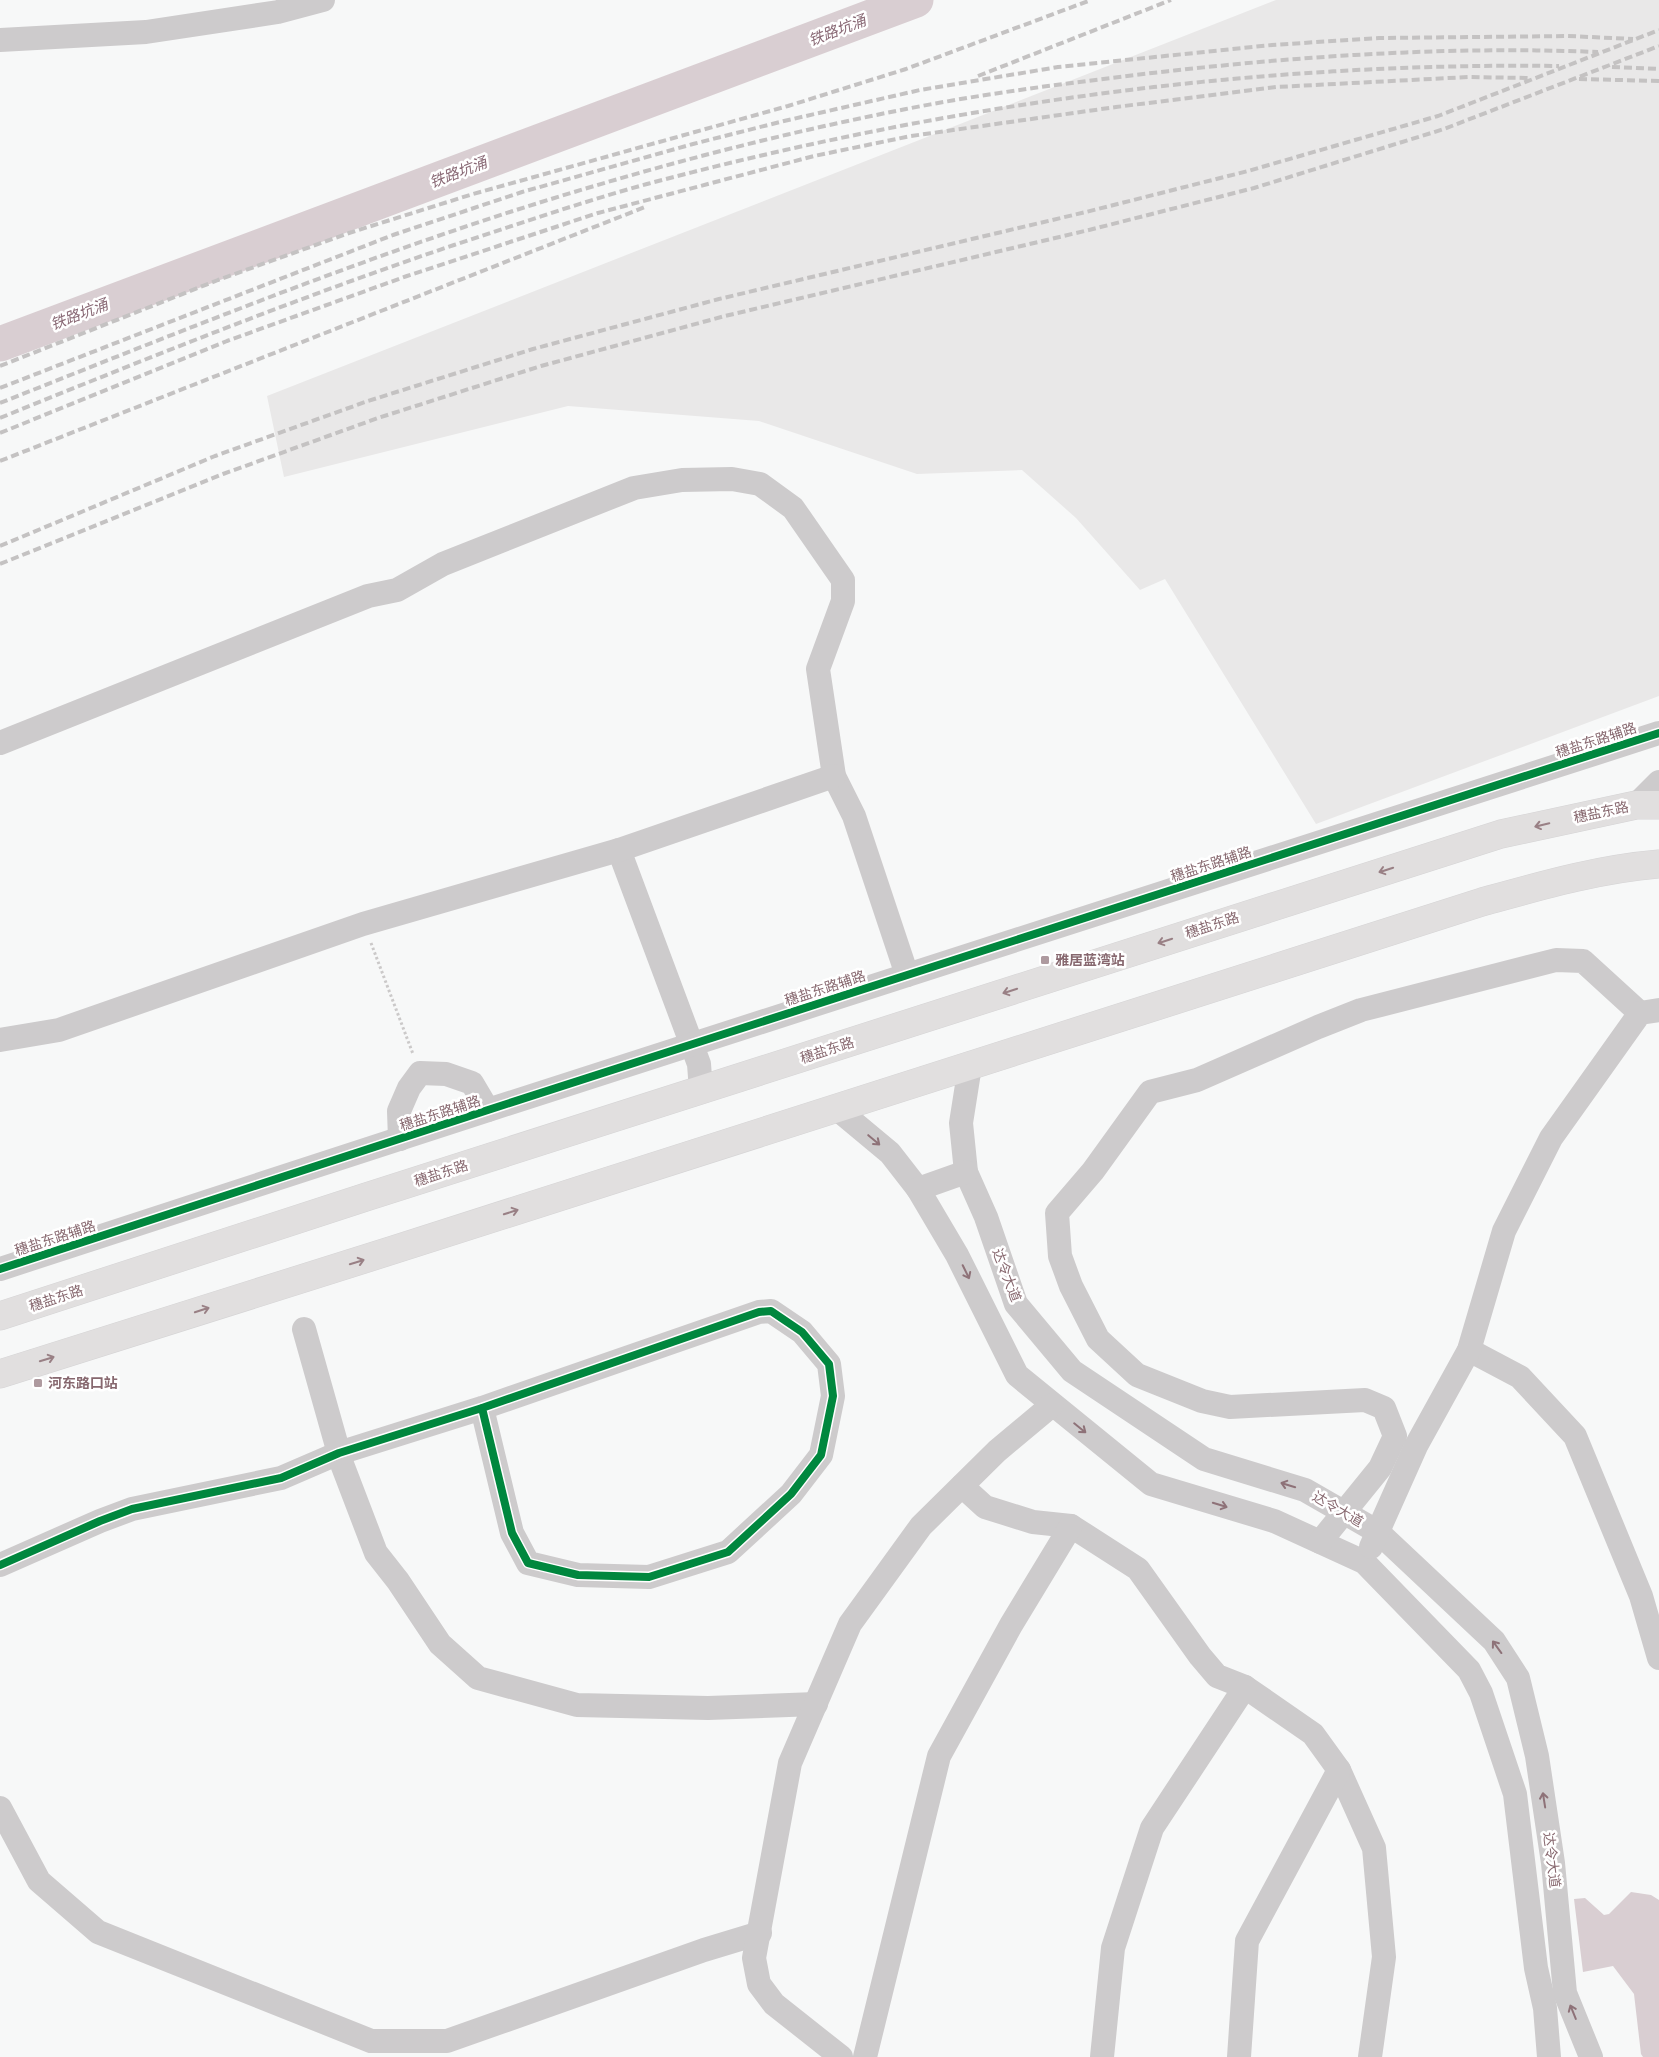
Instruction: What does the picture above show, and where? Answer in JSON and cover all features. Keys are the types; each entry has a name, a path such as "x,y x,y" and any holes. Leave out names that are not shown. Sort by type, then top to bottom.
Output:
{"main road":[{"name":"穗盐东路","path":"0,1316 1501,834 1648,805"},
{"path":"0,1374 1482,902 1557,881 1603,871 1622,867 1659,864"}],"street":[{"path":"0,40 146,32 278,12 323,0"},
{"path":"0,743 368,596 397,590 443,564 634,488 682,480 732,479 760,484 793,508 843,580 843,601 818,670 834,776 854,816 907,975"},
{"name":"穗盐东路辅路","path":"0,1269 1659,733"},
{"path":"0,1040 60,1030 364,924 619,850 834,776"},
{"path":"1648,805 1659,782"},
{"path":"619,850 699,1064 701,1090"},
{"path":"1320,1542 1380,1468 1395,1436 1384,1408 1365,1400 1230,1406 1202,1400 1137,1375 1098,1339 1071,1286 1060,1256 1057,1213 1093,1171 1150,1092 1197,1080 1361,1010 1556,960 1583,961 1650,1012 1551,1138 1504,1231 1469,1350 1416,1446 1364,1562"},
{"name":"达令大道","path":"970,1066 961,1123 966,1172 986,1217 1016,1304 1072,1371 1204,1459 1305,1490 1378,1532 1494,1641 1518,1678 1537,1756 1553,1863 1565,1993 1591,2057"},
{"path":"400,1139 399,1111 409,1088 420,1073 446,1074 472,1083 488,1110"},
{"name":"达令大道","path":"836,1108 890,1153 918,1189 957,1255 1016,1376 1151,1484 1274,1522 1364,1562 1469,1670 1481,1693 1515,1794 1549,2057"},
{"path":"918,1189 966,1172"},
{"path":"0,1565 132,1509 281,1478 339,1453 482,1408 759,1312 771,1311 802,1332 829,1364 833,1396 821,1455 791,1494 728,1552 649,1577 578,1575 528,1563 512,1533 482,1408"},
{"path":"304,1329 339,1453 376,1553 398,1581 440,1644 478,1678 577,1705 708,1708 816,1704"},
{"path":"1469,1350 1520,1377 1575,1436 1641,1596 1659,1658"},
{"path":"841,2057 774,2004 758,1984 754,1958 790,1763 850,1624 921,1526 997,1452 1052,1405"},
{"path":"962,1486 985,1508 1033,1522 1070,1526 1138,1569 1200,1656 1217,1676 1245,1687 1313,1734 1339,1770 1374,1848 1384,1957 1370,2057"},
{"path":"865,2057 938,1756 1011,1625 1070,1526"},
{"path":"1102,2057 1113,1948 1152,1828 1245,1687"},
{"path":"1239,2057 1247,1941 1339,1770"},
{"path":"0,1808 39,1881 98,1932 371,2041 447,2040 704,1950 760,1933"},
{"path":"1536,1968 1562,1965"}],"path":[{"path":"364,924 420,1073"}],"shaded area":[{"path":"1276,0 1659,0 1659,696 1316,824 1165,579 1140,590 1076,518 1022,470 917,474 759,421 568,406 284,477 267,396"},
{"path":"1631,1892 1651,1895 1659,1900 1659,2057 1643,2057 1641,2054 1634,1994 1613,1966 1583,1972 1574,1899 1585,1898 1604,1915 1609,1914"}],"waterway":[{"name":"铁路坑涌","path":"0,344 916,0"}],"railway":[{"path":"0,366 218,280 349,233 473,194 788,106 906,69 1091,0"},
{"path":"978,76 1171,0"},
{"path":"0,546 215,456 368,401 533,349 719,299 1086,212 1248,171 1438,116 1659,30"},
{"path":"0,388 393,235 522,192 693,144 920,90 1058,67 1272,45 1379,38 1568,36 1633,39"},
{"path":"0,564 223,474 378,418 541,366 725,316 1089,230 1254,188 1444,129 1659,46"},
{"path":"0,403 383,255 513,211 610,181 708,154 856,119 936,103 1028,89 1152,73 1263,62 1319,57 1486,50 1598,52"},
{"path":"0,418 226,328 396,265 598,198 759,156 871,132 985,111 1099,94 1213,81 1328,72 1444,67 1559,66"},
{"path":"1612,67 1659,69"},
{"path":"0,433 227,341 407,276 598,213 814,156 911,136 1276,87 1469,77 1529,78"},
{"path":"1579,79 1659,81"},
{"path":"0,461 645,207"}],"cycle path":[{"path":"0,1269 1659,733"},
{"path":"0,1565 132,1509 281,1478 339,1453 482,1408 759,1312 771,1311 802,1332 829,1364 833,1396 821,1455 791,1494 728,1552 649,1577 578,1575 528,1563 512,1533 482,1408"}],"place":[{"name":"雅居蓝湾站","path":"1045,960"},
{"name":"河东路口站","path":"38,1383"}]}
